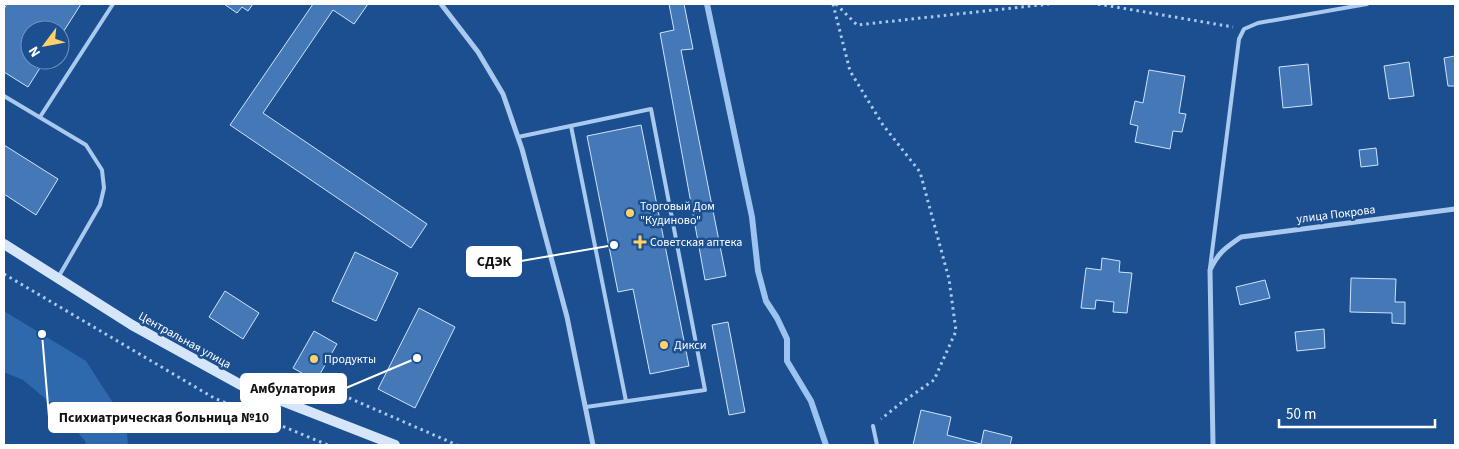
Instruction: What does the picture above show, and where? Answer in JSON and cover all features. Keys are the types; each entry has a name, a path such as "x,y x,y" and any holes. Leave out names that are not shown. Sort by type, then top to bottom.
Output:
{"main road":[{"name":"Центральная улица","path":"4,244 132,325 241,385 395,445"}],"street":[{"path":"441,4 478,52 503,94 518,137 567,317 593,445"},
{"name":"улица Покрова","path":"1210,270 1216,257 1241,237 1455,209"},
{"path":"1210,270 1213,445"}],"lane":[{"path":"40,117 113,4"},
{"path":"1210,270 1239,39 1244,30 1258,23 1367,4"},
{"path":"4,96 86,144 102,170 104,188 100,206 58,278"},
{"path":"518,137 651,109 705,390 586,407"},
{"path":"570,126 626,401"},
{"path":"873,426 877,445"}],"path":[{"path":"834,4 857,25 1049,4"},
{"path":"834,4 850,71 883,125 920,172 949,279 956,331 934,380 901,402 873,426"},
{"path":"1098,4 1244,30"},
{"path":"4,274 214,398 328,445"},
{"path":"349,398 456,445"}],"shaded area":[{"path":"4,311 86,361 126,423 128,445 86,445 85,441 59,410 23,380 4,372"}],"building":[{"path":"7,4 81,4 70,21 20,20 20,70 39,70 28,87 4,72 4,9"},
{"path":"224,4 253,4 248,11 242,7 237,13"},
{"path":"313,4 368,4 354,24 333,10 263,113 427,224 411,248 230,125"},
{"path":"669,4 684,4 693,49 681,50 726,276 705,280 660,33 674,30"},
{"path":"1455,56 1455,86 1448,86 1444,58"},
{"path":"1409,62 1414,96 1389,99 1384,66"},
{"path":"1308,64 1312,105 1283,108 1279,67"},
{"path":"1149,70 1185,76 1179,113 1186,114 1182,132 1173,131 1170,149 1135,142 1138,126 1130,124 1135,101 1143,103"},
{"name":"Торговый Дом \"Кудиново\"","path":"641,125 689,366 650,374 633,289 618,292 587,136"},
{"path":"4,145 58,179 36,215 4,194"},
{"path":"1376,148 1378,165 1361,167 1359,150"},
{"path":"355,252 398,273 376,321 332,301"},
{"path":"1102,258 1120,261 1119,272 1132,273 1127,313 1113,312 1114,302 1096,300 1095,309 1081,308 1086,268 1101,270"},
{"path":"1351,278 1396,279 1395,302 1405,302 1405,324 1392,323 1392,313 1350,312"},
{"path":"1265,280 1270,298 1240,305 1236,287"},
{"path":"225,291 259,313 243,339 209,317"},
{"path":"419,308 455,327 415,408 378,389"},
{"path":"728,322 745,412 729,415 712,325"},
{"path":"1324,329 1325,348 1297,351 1295,332"},
{"path":"314,331 337,344 316,381 293,368"},
{"path":"921,410 951,417 947,435 981,444 984,430 1012,437 1010,445 913,445"}],"waterway":[{"path":"707,4 752,217 758,271 766,301 787,339 787,361 811,401 826,445"}],"place":[{"name":"Торговый Дом \"Кудиново\"","path":"630,213"},
{"name":"Советская аптека","path":"640,242"},
{"name":"СДЭК","path":"614,245"},
{"name":"Психиатрическая больница №10","path":"42,334"},
{"name":"Дикси","path":"664,345"},
{"name":"Амбулатория","path":"417,358"},
{"name":"Продукты","path":"314,359"}]}
